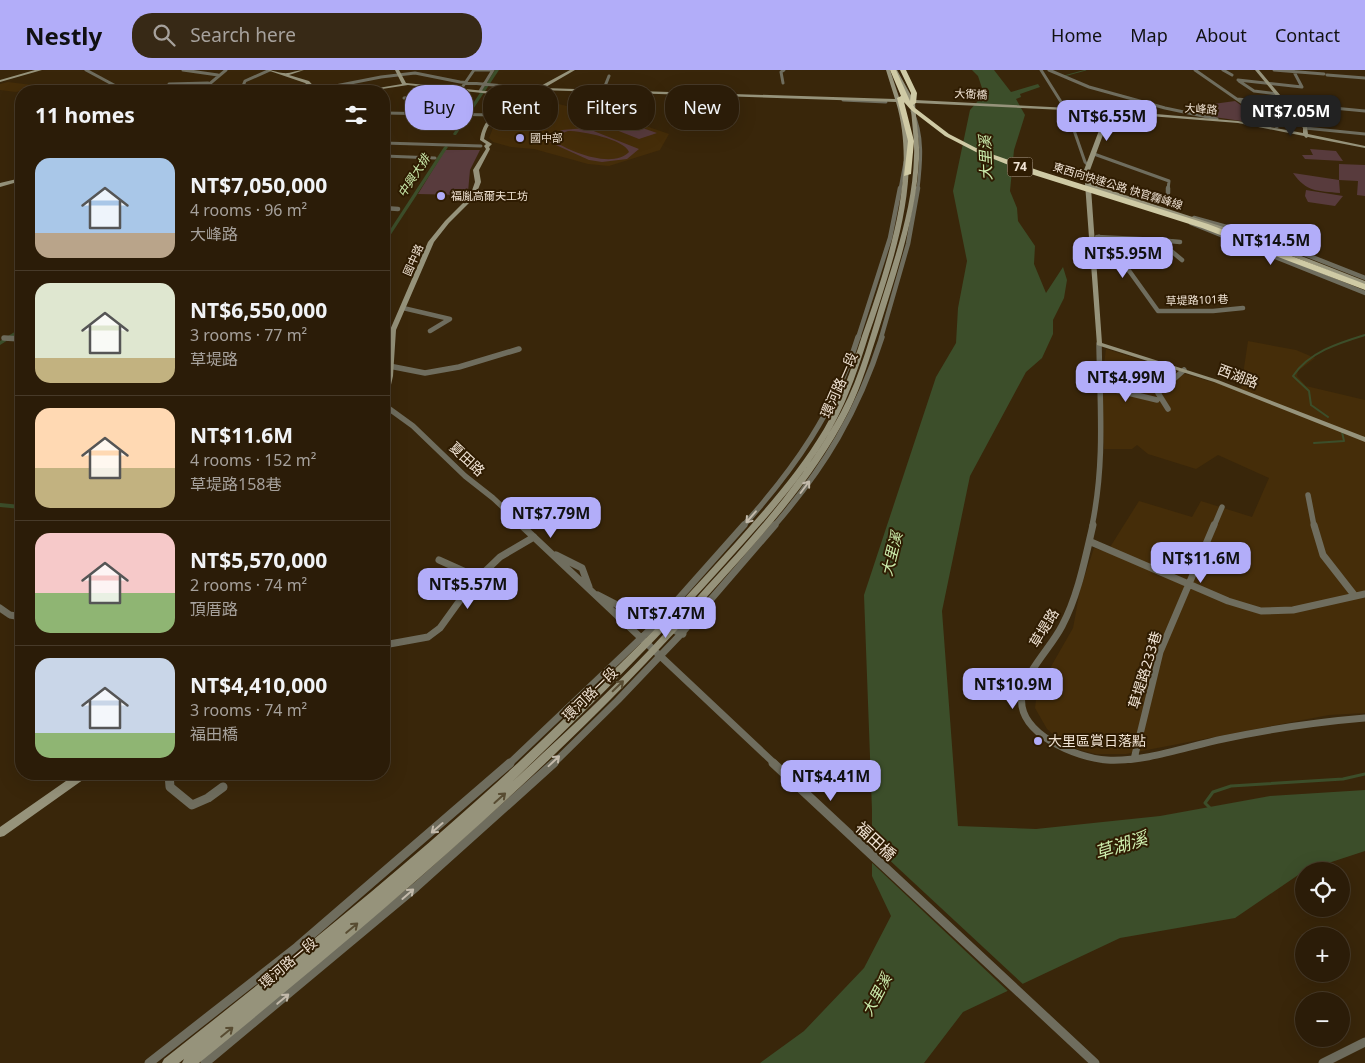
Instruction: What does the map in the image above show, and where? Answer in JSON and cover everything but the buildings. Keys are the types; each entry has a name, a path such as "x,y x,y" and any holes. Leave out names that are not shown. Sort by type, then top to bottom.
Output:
{"highway":[{"path":"896,70 914,93 913,104"},
{"path":"896,70 910,130 910,162 907,174"},
{"name":"東西向快速公路 快官霧峰線","path":"896,70 906,100 913,109 942,132 964,144 1029,170 1183,218 1365,286"}],"street":[{"path":"0,80 31,70"},
{"path":"0,80 40,70"},
{"path":"86,70 114,85"},
{"path":"92,70 119,85"},
{"path":"183,70 218,75"},
{"path":"169,84 208,83 226,70"},
{"path":"243,85 245,81 270,70 307,82 310,85"},
{"path":"284,75 302,70"},
{"path":"466,83 474,70 494,70 482,92 473,91"},
{"name":"國中路","path":"545,85 573,70"},
{"path":"783,83 781,72 784,70"},
{"name":"環河路一段","path":"169,1063 363,906 471,812 555,735 665,627 767,512 809,458 830,424 853,373 896,240 907,174 905,130 898,102 896,70"},
{"name":"草堤路","path":"1041,70 1068,113 1085,162 1088,165"},
{"path":"1049,70 1089,87 1164,108 1217,120"},
{"path":"1195,70 1237,99 1275,129 1305,128 1365,134"},
{"path":"1222,70 1232,76"},
{"path":"1257,70 1305,128 1306,136"},
{"path":"1274,70 1365,78"},
{"path":"1294,71 1302,87"},
{"path":"342,85 398,72 466,83 496,85"},
{"path":"398,72 404,84"},
{"path":"414,84 417,79 415,74"},
{"path":"605,85 609,76"},
{"path":"1238,80 1302,87"},
{"path":"1238,80 1251,90 1277,94"},
{"path":"390,86 404,84 422,85"},
{"name":"大衛橋","path":"655,93 832,98 1110,111"},
{"path":"832,98 898,102"},
{"path":"1237,99 1365,112"},
{"name":"環河路一段","path":"149,1063 297,946 537,740 665,627 736,561 782,505 820,454 846,410 862,374 899,254 917,154 913,104"},
{"name":"環河路一段","path":"205,1063 391,908 492,819 604,714 683,634 803,490 835,446 857,403 876,357 912,230 922,155 918,119 913,104"},
{"name":"草堤路","path":"1110,111 1088,165 1099,344 1102,451 1091,542 1067,616 1033,669 1022,700 1027,715 1042,734 1066,750 1096,759 1134,758 1262,731 1365,718"},
{"name":"大峰路","path":"1110,111 1232,122 1365,148"},
{"path":"390,113 483,115"},
{"name":"國中路","path":"390,348 393,330 432,242 447,222 472,197 478,182 476,170 488,149 482,140 485,130"},
{"path":"390,143 484,144"},
{"path":"1094,154 1143,170"},
{"path":"1094,154 1169,181 1168,193"},
{"path":"390,156 435,158"},
{"name":"環河路一段","path":"189,1063 390,895 495,803 611,692 665,627 798,458 834,399 847,372 890,238 906,156"},
{"path":"0,185 15,180"},
{"path":"1088,187 1183,218 1271,253 1365,286"},
{"path":"1088,187 1194,218 1287,250 1365,286"},
{"path":"390,208 398,209"},
{"path":"1091,236 1180,242"},
{"name":"草堤路101巷","path":"1099,237 1130,272 1158,311 1213,311 1243,308"},
{"path":"1158,240 1182,260"},
{"path":"1271,253 1287,250"},
{"path":"403,308 450,319 430,331"},
{"path":"4,338 15,339"},
{"name":"西湖路","path":"1099,344 1233,387 1365,440"},
{"path":"390,367 425,373 459,367 519,349"},
{"path":"1168,408 1158,393 1184,370"},
{"path":"1099,386 1157,400"},
{"name":"夏田路","path":"390,410 420,433 493,498 553,555"},
{"path":"1308,495 1313,523 1323,555 1355,596"},
{"name":"草堤路233巷","path":"1134,758 1160,652 1222,507"},
{"path":"390,644 428,637 440,628 472,585 500,557 534,537"},
{"path":"1091,542 1228,601 1261,610 1276,612 1293,610 1365,594"},
{"path":"553,555 582,568 588,587 600,597 683,634"},
{"name":"福田橋","path":"553,555 842,828 1095,1063"},
{"path":"438,560 479,578"},
{"path":"0,608 10,615 15,616"},
{"path":"0,833 75,780"},
{"path":"169,780 170,787 192,805 208,798 222,787"},
{"path":"1323,1063 1365,1042"}],"shaded area":[{"path":"8,82 32,85 15,85 15,92 0,90 0,84"},
{"path":"1235,101 1266,123 1214,117 1200,108 1206,105"},
{"path":"558,104 568,106 568,130 655,129 669,134 660,150 609,166 588,164 534,149 511,147 493,142 489,138 492,130 558,130"},
{"path":"562,130 591,130 639,149 627,159 602,162 589,160 547,141 549,136","holes":["568,131 592,134 619,143 626,147 629,152 622,157 602,159 580,154 553,140 555,136"]},
{"path":"616,130 648,130 657,133 639,139"},
{"path":"1310,149 1336,151 1343,161 1305,159 1302,155 1313,155"},
{"path":"445,150 480,150 470,170 468,192 461,195 418,194"},
{"path":"1339,164 1365,165 1365,196 1357,195 1358,181 1339,180"},
{"path":"1293,173 1339,180 1340,193 1319,191 1303,184"},
{"path":"1306,190 1343,196 1335,206 1308,202 1305,196"},
{"path":"1248,341 1296,350 1315,358 1298,371 1297,376 1306,386 1365,400 1365,713 1329,715 1126,754 1096,754 1069,747 1047,729 1035,708 1037,691 1073,628 1080,590 1094,548 1107,552 1139,501 1192,517 1201,501 1252,517 1269,478 1218,455 1196,469 1148,454 1137,445 1132,449 1104,449 1101,386 1106,349 1208,381 1241,388"}],"water":[{"path":"972,70 994,70 1011,92 1038,84 1040,87 1020,94 1021,97 1016,99 1025,115 1014,150 1010,191 1017,208 1018,221 1035,246 1034,264 1046,293 1063,267 1067,280 1064,298 1053,320 1053,334 1042,358 1026,372 970,476 942,611 958,826 1036,829 1160,816 1270,796 1365,790 1365,851 1331,862 1295,862 1295,877 1235,918 1120,938 963,1012 924,1063 760,1063 804,1031 864,968 891,916 872,876 872,810 864,595 936,377 956,343 958,308 967,261 953,191 970,110 984,94 978,76"}],"pier":[{"path":"870,842 1025,986 1010,993 870,861"}],"waterway":[{"name":"中興大排","path":"455,134 497,70"},
{"path":"1064,76 1086,70"},
{"name":"中興大排","path":"390,233 446,147"},
{"path":"0,343 15,334"},
{"path":"1328,417 1311,405 1309,391 1293,376 1307,361 1316,355 1335,345 1365,335"},
{"path":"1314,443 1344,441 1342,432"},
{"name":"中興大排","path":"0,505 15,506"},
{"path":"1211,809 1205,803 1213,792 1231,786 1343,779 1365,774"}],"place":[{"name":"國中部","path":"520,138"},
{"name":"福胤高爾夫工坊","path":"441,196"},
{"name":"大里區賞日落點","path":"1038,741"}],"water label":[{"name":"大里溪","path":"986,158"},
{"name":"大里溪","path":"892,554"},
{"name":"草湖溪","path":"1121,846"},
{"name":"大里溪","path":"877,995"}]}
